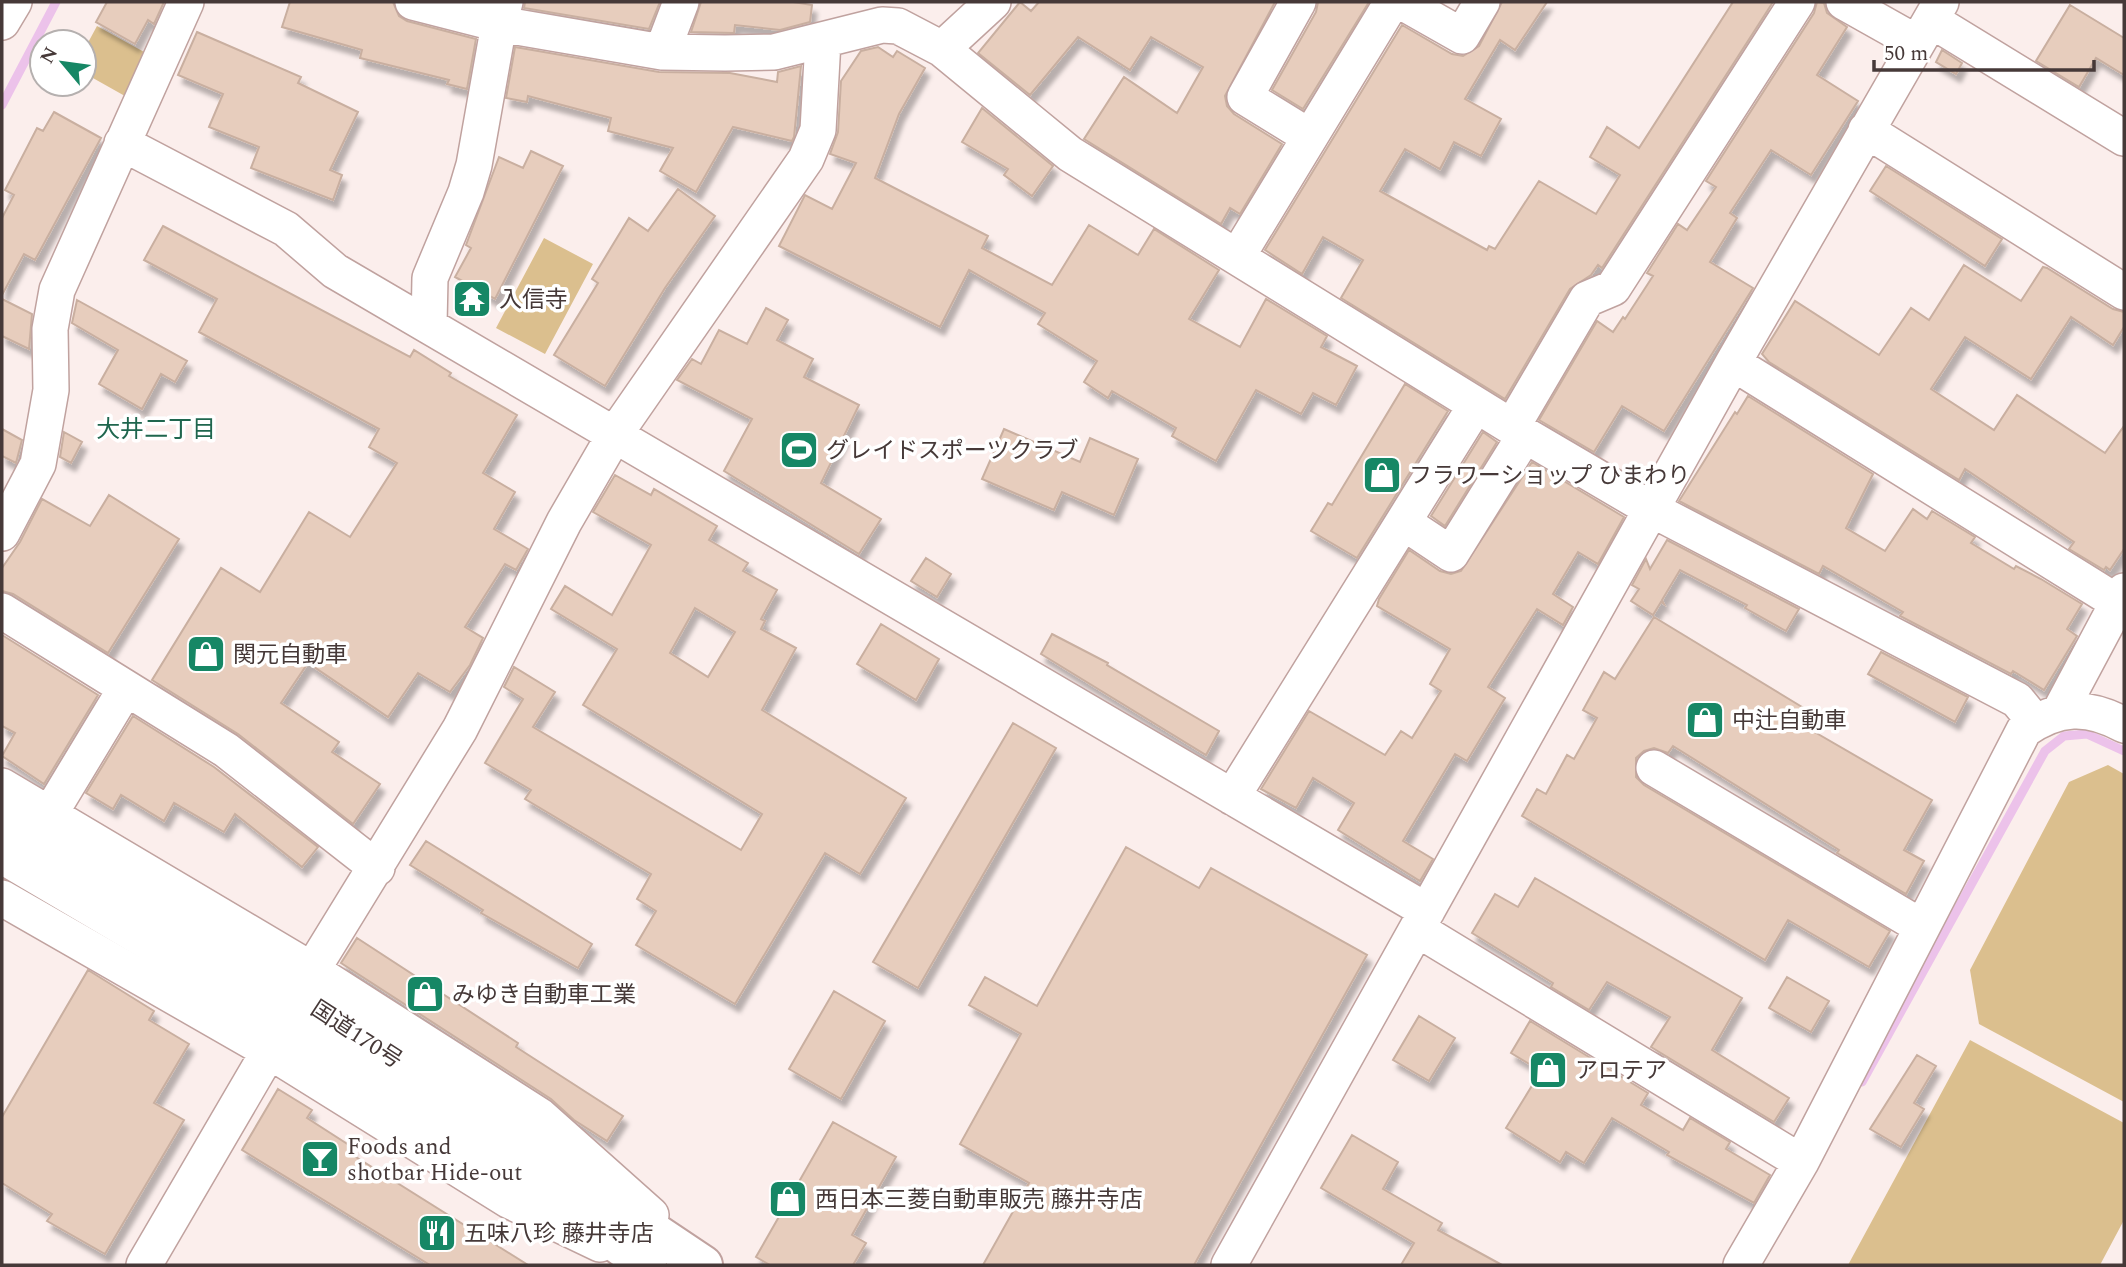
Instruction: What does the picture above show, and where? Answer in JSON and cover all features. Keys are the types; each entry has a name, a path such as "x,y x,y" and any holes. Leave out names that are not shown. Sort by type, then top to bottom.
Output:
{"highway":[{"name":"国道170号","path":"2,817 295,992 706,1265"},
{"name":"国道170号","path":"2,854 364,1072 499,1158 646,1265"}],"street":[{"path":"2,22 13,2"},
{"path":"2,533 38,464 51,390 50,329 57,290 186,2"},
{"path":"412,2 502,13 662,52 774,52 882,25 898,26 942,49 1070,154 1518,431 1651,509 2047,718"},
{"path":"662,52 681,2"},
{"path":"942,49 993,2"},
{"path":"1298,2 1245,97 1310,137"},
{"path":"1237,257 1392,2"},
{"path":"1402,2 1462,36 1482,2"},
{"path":"1415,530 1451,554 1587,299 1613,288 1797,2"},
{"path":"1844,2 1930,22 2124,138"},
{"path":"429,325 430,278 466,192 474,164 502,13"},
{"path":"1229,1265 1733,363 1930,22"},
{"path":"312,970 377,869 460,729 564,522 615,434 806,159 818,130 823,41"},
{"path":"1866,131 2124,292"},
{"path":"122,143 286,229 335,271 1232,797 1801,1162"},
{"path":"1733,363 2120,597 2047,718"},
{"path":"1232,797 1476,405"},
{"path":"2,611 226,750 377,869"},
{"path":"51,812 126,688"},
{"path":"1741,1265 1801,1162 2024,730 2047,718 2101,712 2124,725"},
{"path":"1654,768 1922,927"},
{"path":"2,786 51,812 312,970 540,1116 706,1265"},
{"path":"2,898 269,1051 508,1200 646,1265"},
{"path":"144,1265 269,1051"}],"shaded area":[{"path":"97,26 155,58 132,100 98,81"},
{"path":"544,238 593,264 545,354 496,328"},
{"path":"2108,765 2124,774 2124,1102 1979,1024 1970,970 2069,782"},
{"path":"1970,1040 2124,1123 2124,1220 2100,1265 1848,1265"}],"building":[{"path":"107,2 164,2 154,24 148,20 135,44 96,22"},
{"path":"290,2 393,2 399,16 407,21 476,39 467,89 447,84 449,80 360,58 362,50 282,27"},
{"path":"525,2 660,2 649,29 524,8"},
{"path":"701,2 793,2 812,5 810,22 780,30 735,25 734,33 691,32"},
{"path":"1020,2 1031,11 1039,2 1275,2 1225,96 1227,106 1234,114 1282,144 1240,214 1230,208 1221,224 1084,139 1124,77 1177,113 1203,67 1151,37 1130,70 1078,37 1030,95 978,53"},
{"path":"1318,2 1369,2 1303,109 1272,90 1316,12"},
{"path":"1502,2 1547,2 1515,50 1500,40 1465,99 1501,119 1481,156 1454,142 1440,169 1405,149 1380,191 1487,250 1489,246 1495,249 1539,181 1596,214 1620,175 1590,157 1607,127 1639,148 1733,2 1773,2 1602,268 1598,265 1591,275 1570,289 1505,399 1341,298 1363,260 1323,237 1302,274 1265,250 1402,25 1452,54 1463,56 1479,46"},
{"path":"1817,2 1824,3 1827,13 1847,27 1817,75 1858,101 1811,175 1771,150 1730,213 1737,218 1710,262 1753,288 1664,431 1622,406 1594,452 1539,420 1597,321 1613,332 1623,317 1625,319 1653,276 1647,273 1678,224 1687,230 1716,187 1706,181 1814,13"},
{"path":"2070,5 2124,38 2124,75 2096,58 2079,87 2036,61"},
{"path":"197,32 301,77 298,83 358,112 330,170 342,175 333,200 251,168 259,147 209,127 223,94 178,75"},
{"path":"515,47 659,72 730,73 777,82 778,72 801,66 794,137 792,141 733,127 696,192 660,171 673,148 608,131 611,118 528,96 527,102 506,98"},
{"path":"878,47 893,57 897,51 925,68 899,114 875,178 988,236 982,248 1052,285 1089,225 1138,255 1154,229 1219,270 1189,319 1240,347 1266,299 1327,336 1321,347 1357,366 1336,405 1313,393 1301,414 1256,390 1216,461 1172,436 1176,428 1112,391 1108,398 1084,382 1097,361 1038,324 1045,313 969,270 940,327 779,246 805,195 832,209 856,163 830,154 838,132 841,81 861,51"},
{"path":"1942,50 1962,63 1956,74 1936,62"},
{"path":"982,108 1053,166 1032,196 1004,175 1008,169 962,142"},
{"path":"54,112 101,138 35,260 24,254 2,295 2,218 14,195 5,190 37,128 43,131"},
{"path":"531,151 563,166 495,299 455,277 471,248 466,245 499,157 523,168"},
{"path":"1886,166 2002,239 1985,266 1870,191"},
{"path":"678,189 715,216 665,288 605,386 554,355 598,283 592,279 629,218 648,231"},
{"path":"163,226 410,357 414,350 451,373 449,376 517,415 483,473 515,492 494,529 528,549 516,570 505,564 465,627 483,638 470,665 450,692 418,673 388,717 308,663 281,703 339,742 332,752 380,784 353,824 238,734 152,680 221,568 260,592 309,512 350,537 397,463 369,447 379,429 199,332 217,299 144,260"},
{"path":"1964,265 2021,301 2043,267 2047,268 2113,309 2124,312 2124,327 2113,345 2071,317 2031,379 1965,337 1931,389 1994,430 2017,395 2105,453 2124,426 2124,549 2110,570 2106,567 2104,570 2069,549 2074,542 1965,469 1959,480 1769,362 1762,354 1795,301 1879,355 1911,308 1929,320"},
{"path":"2,299 32,314 29,349 2,336"},
{"path":"77,300 187,361 175,382 161,374 142,409 99,384 118,350 72,323"},
{"path":"766,308 788,320 777,340 813,359 804,377 859,405 821,483 881,519 859,554 724,471 752,419 677,380 692,359 701,364 719,330 747,344"},
{"path":"1405,384 1448,411 1357,558 1311,531 1328,503 1332,505"},
{"path":"1748,396 1873,474 1846,528 1885,551 1913,509 1927,519 1932,511 1975,537 1971,543 2014,569 2016,566 2041,579 2082,604 2067,629 2077,636 2044,690 2013,671 2011,674 1900,616 1903,612 1823,566 1819,574 1679,501"},
{"path":"2,429 22,440 16,463 2,456"},
{"path":"1004,429 1080,462 1090,438 1138,459 1114,515 1062,492 1054,510 982,479"},
{"path":"64,432 82,442 71,463 60,457"},
{"path":"1483,432 1497,442 1445,526 1431,516"},
{"path":"1532,462 1624,517 1598,564 1578,552 1553,594 1573,607 1563,625 1537,609 1488,687 1505,698 1467,761 1455,754 1403,841 1433,859 1420,881 1338,830 1354,803 1313,778 1296,808 1261,789 1309,711 1385,755 1401,731 1412,738 1441,691 1430,684 1450,649 1377,606 1379,599 1409,550 1440,571 1451,574 1461,571"},
{"path":"615,475 651,495 654,489 717,526 709,540 748,563 743,571 777,590 761,619 765,621 761,629 796,648 762,710 906,798 860,874 825,853 735,1004 636,945 656,911 637,899 651,874 525,799 531,790 485,763 523,699 504,687 514,667 555,692 533,727 741,850 762,814 583,705 617,649 551,609 565,586 612,615 651,545 593,512","holes":["695,608 735,632 708,677 670,653"]},
{"path":"109,495 179,539 108,653 13,594 2,591 2,568 20,542 42,499 90,526"},
{"path":"1667,540 1799,609 1786,631 1745,608 1747,605 1680,570 1662,600 1664,604 1661,602 1653,615 1631,601 1639,589 1632,585 1646,559 1650,569"},
{"path":"926,558 951,574 937,597 911,581"},
{"path":"1654,617 1807,710 1799,723 1932,800 1904,850 1924,861 1906,894 1837,853 1839,850 1673,746 1668,753 1654,748 1644,751 1636,758 1636,777 1644,785 1890,931 1869,967 1788,920 1765,960 1522,816 1537,789 1546,794 1567,755 1574,759 1597,718 1583,710 1604,672 1615,679"},
{"path":"881,624 939,659 916,700 857,664"},
{"path":"1052,634 1108,663 1107,665 1219,731 1206,755 1041,654"},
{"path":"2,635 98,695 44,784 2,756 15,733 2,726"},
{"path":"1881,652 1968,697 1955,722 1868,674"},
{"path":"133,716 214,767 318,847 302,867 235,814 224,832 174,803 164,821 121,795 113,809 86,793"},
{"path":"1013,723 1056,748 918,988 873,962"},
{"path":"426,841 592,944 578,968 481,913 483,910 410,865"},
{"path":"1126,847 1199,888 1211,868 1367,955 1194,1265 983,1265 1029,1183 960,1144 1021,1034 969,1005 985,977 1037,1006"},
{"path":"1535,878 1742,998 1712,1050 1789,1098 1774,1122 1651,1047 1670,1017 1607,982 1589,1010 1551,987 1553,983 1472,933 1495,894 1518,907"},
{"path":"357,938 518,1043 516,1047 623,1116 607,1141 574,1120 551,1099 341,963"},
{"path":"88,970 154,1011 149,1020 189,1044 154,1103 184,1120 105,1254 47,1221 52,1214 2,1183 2,1117"},
{"path":"1787,977 1829,1001 1811,1032 1769,1008"},
{"path":"834,991 885,1021 841,1099 789,1069"},
{"path":"1419,1016 1455,1038 1429,1081 1393,1060"},
{"path":"1530,1021 1648,1093 1641,1105 1683,1130 1690,1118 1730,1142 1726,1149 1770,1175 1754,1203 1667,1155 1669,1152 1612,1118 1584,1163 1566,1152 1560,1162 1506,1128 1541,1071 1511,1053"},
{"path":"1917,1055 1936,1066 1914,1103 1924,1109 1901,1147 1870,1129"},
{"path":"278,1089 312,1110 307,1118 352,1147 348,1152 528,1265 430,1265 242,1150"},
{"path":"833,1122 896,1157 852,1235 866,1243 853,1265 770,1265 756,1257"},
{"path":"1352,1135 1398,1162 1383,1189 1442,1223 1438,1230 1502,1265 1401,1265 1414,1243 1321,1188"}],"waterway":[{"path":"2,105 56,2"},
{"path":"1862,1082 2045,751 2064,736 2087,734 2124,751"}],"place":[{"name":"入信寺","path":"472,299"},
{"name":"グレイドスポーツクラブ","path":"799,450"},
{"name":"フラワーショップ ひまわり","path":"1382,475"},
{"name":"関元自動車","path":"206,654"},
{"name":"中辻自動車","path":"1705,720"},
{"name":"みゆき自動車工業","path":"425,994"},
{"name":"アロテア","path":"1548,1070"},
{"name":"Foods and shotbar Hide-out","path":"320,1159"},
{"name":"西日本三菱自動車販売 藤井寺店","path":"788,1199"},
{"name":"五味八珍 藤井寺店","path":"437,1233"}],"district":[{"name":"大井二丁目","path":"156,429"}]}
